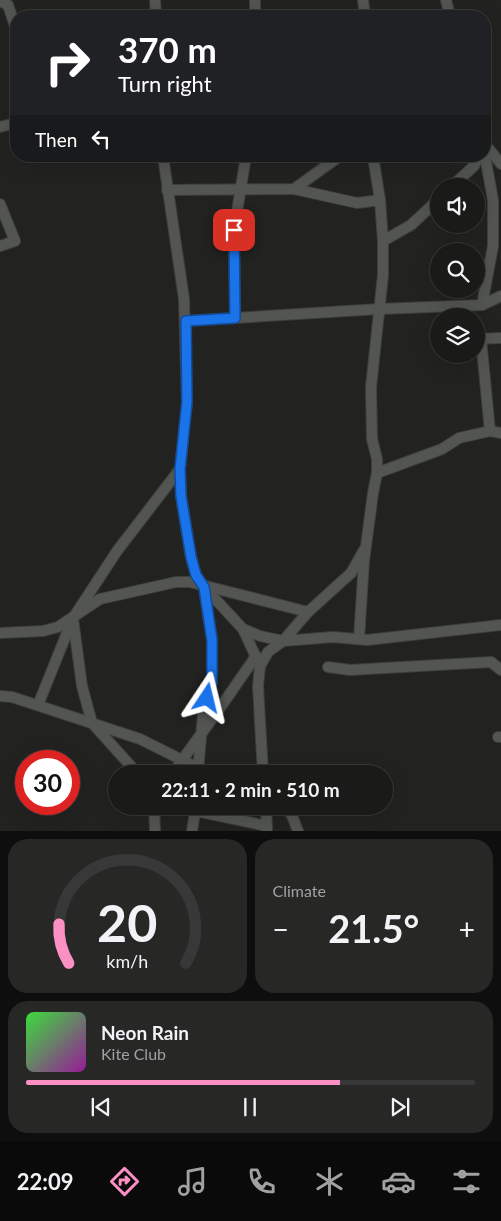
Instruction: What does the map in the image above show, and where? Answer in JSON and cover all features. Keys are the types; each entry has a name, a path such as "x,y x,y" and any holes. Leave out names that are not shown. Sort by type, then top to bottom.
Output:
{"street":[{"path":"0,1 8,5 10,11"},
{"path":"491,152 501,164"},
{"path":"164,162 186,321 187,402 180,469 181,496 191,557 196,575 204,587 243,630 258,661 263,765"},
{"path":"235,318 234,230 245,162"},
{"path":"294,189 332,162"},
{"path":"359,639 366,546 372,493 377,473 377,459 372,439 370,415 370,387 383,275 383,241 380,200 374,162"},
{"path":"461,178 476,162"},
{"path":"482,305 493,246 493,200 486,162"},
{"path":"167,190 294,189 357,203 380,200"},
{"path":"0,204 15,241 0,246"},
{"path":"383,241 411,225 430,207"},
{"path":"186,321 379,309 482,305 501,296"},
{"path":"485,339 501,338"},
{"path":"481,363 490,431"},
{"path":"377,473 442,449 459,438 490,431 501,433"},
{"path":"38,705 73,618 117,551 180,469"},
{"path":"178,765 258,661 283,641 308,612 351,573 366,546"},
{"path":"0,633 58,627 100,599 176,582 190,582 308,612"},
{"path":"199,765 203,715 212,682 212,640 204,587"},
{"path":"73,618 82,686 92,723 130,765"},
{"path":"243,630 283,641 333,638 367,640 501,624"},
{"path":"328,668 350,670 491,662 501,670"},
{"path":"0,696 12,697 140,739 191,765"},
{"path":"154,815 155,831"},
{"path":"192,815 192,831"},
{"path":"218,815 267,828 266,815"},
{"path":"292,815 298,831"}],"route":[{"path":"207,698 212,682 212,640 204,587 196,575 191,557 181,496 180,469 187,402 186,321 235,318 234,230"}]}
